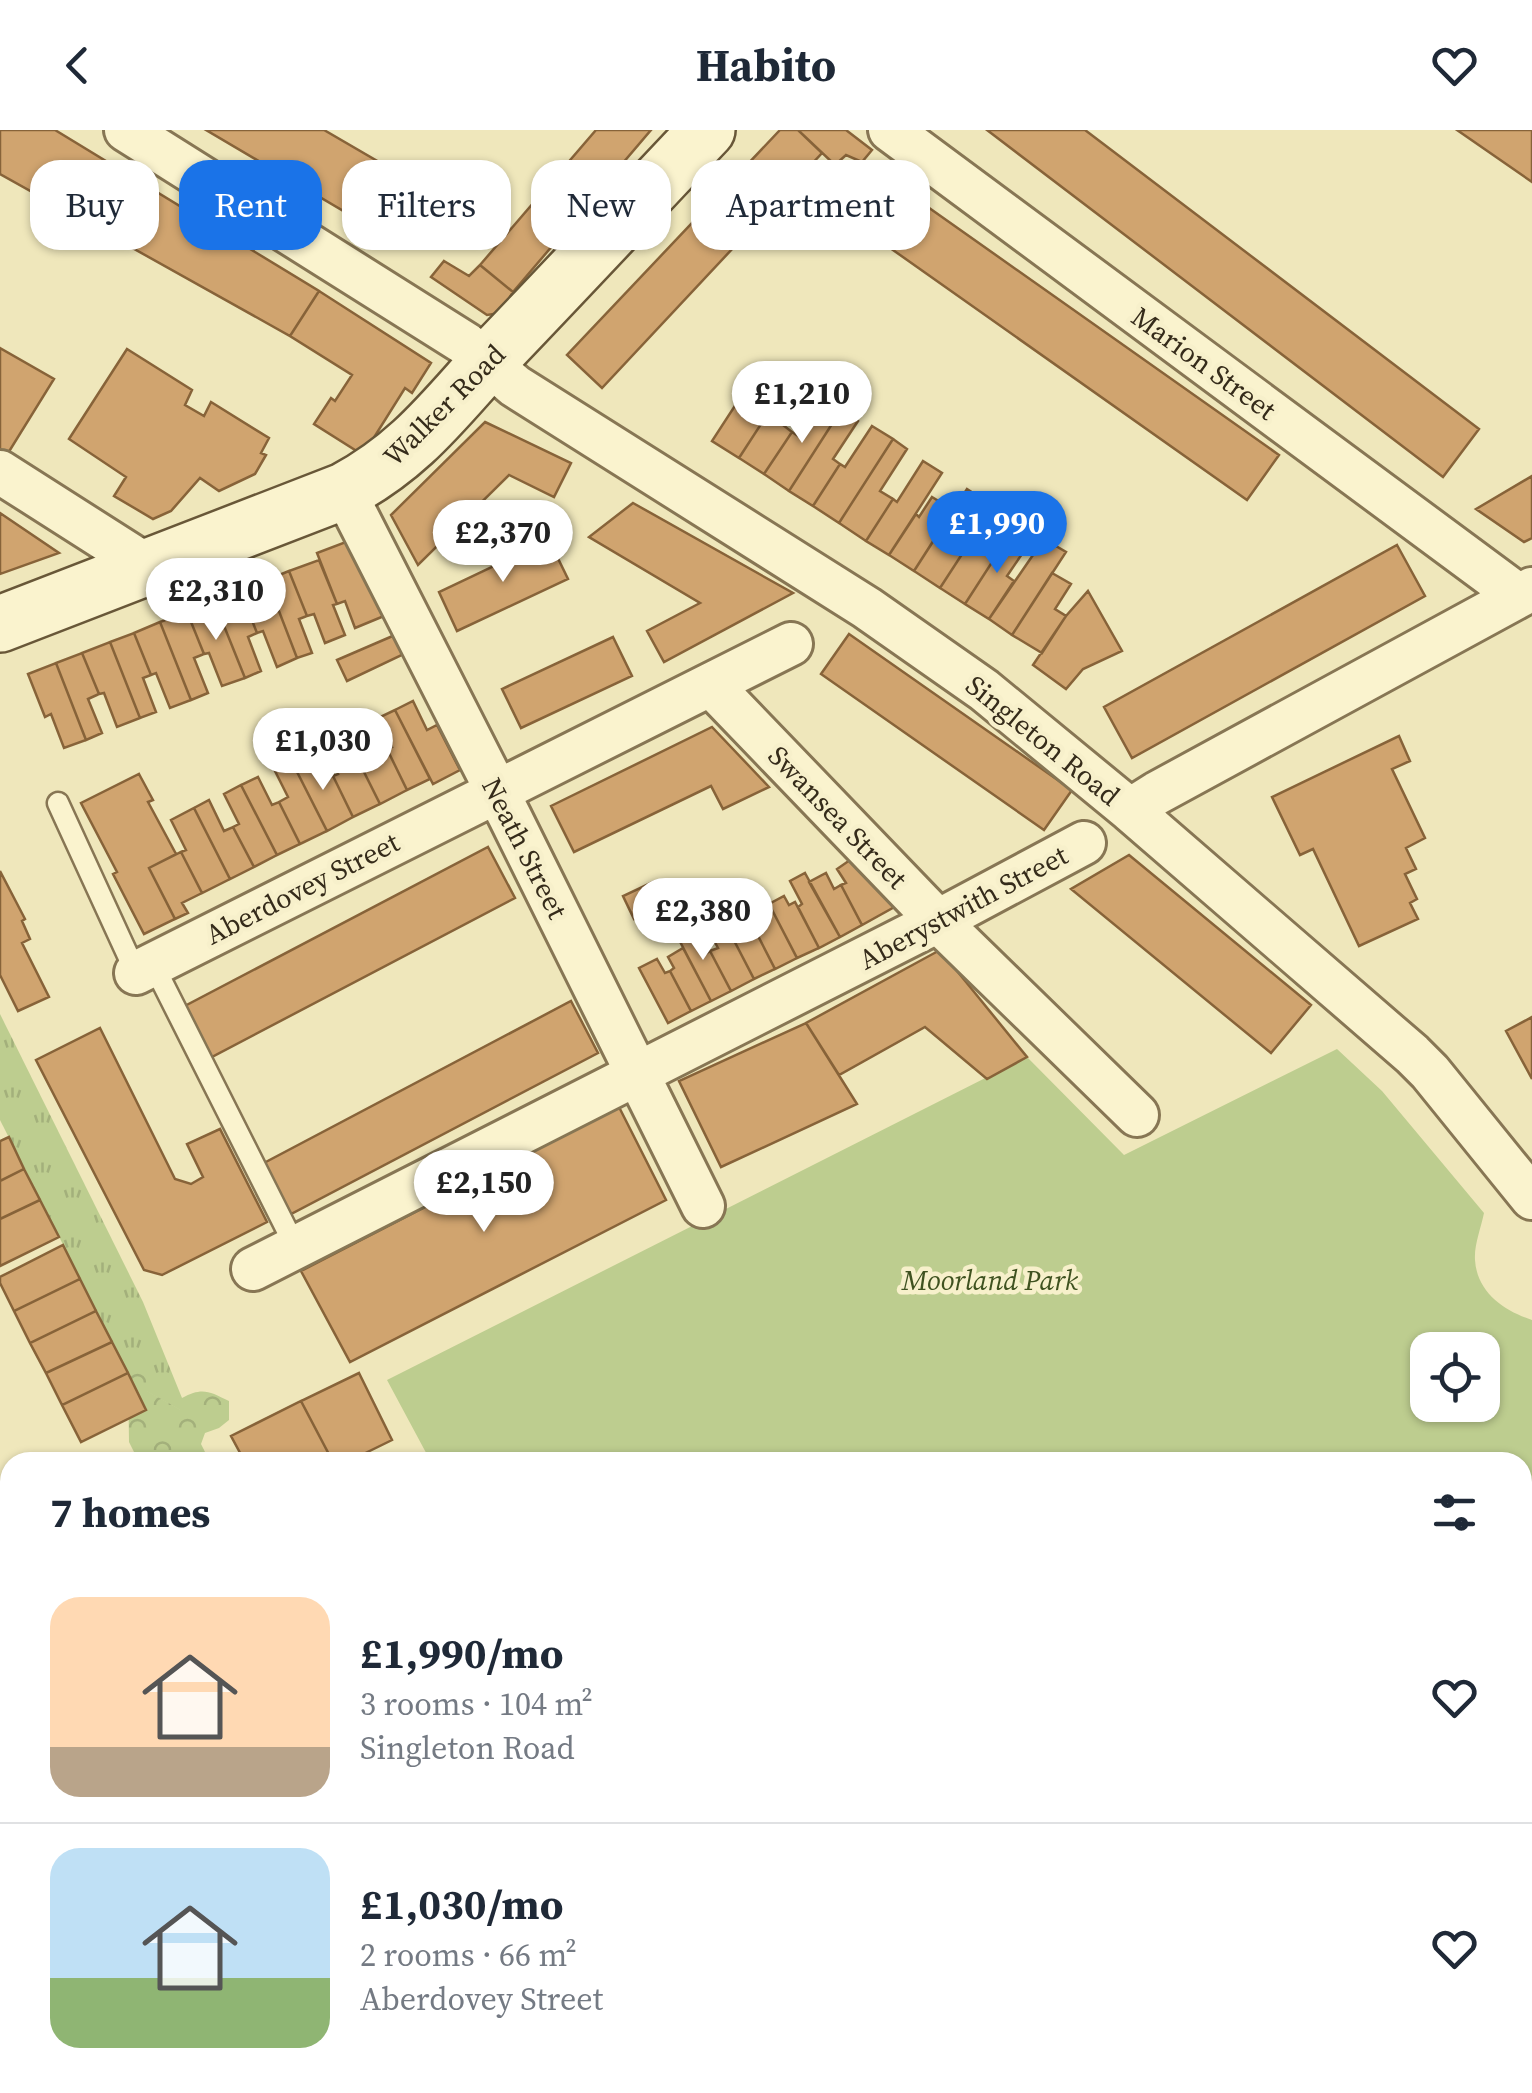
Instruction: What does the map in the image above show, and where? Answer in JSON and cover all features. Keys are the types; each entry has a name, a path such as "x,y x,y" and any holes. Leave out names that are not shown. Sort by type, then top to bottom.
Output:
{"street":[{"name":"Singleton Road","path":"126,130 466,344 515,386 867,608 984,690 1130,810 1412,1054 1532,1198"},
{"name":"Walker Road","path":"0,624 344,491 370,477 413,444 707,130"},
{"name":"Marion Street","path":"890,130 1525,592"},
{"path":"0,472 149,567"},
{"name":"Neath Street","path":"344,491 703,1206"},
{"path":"1130,810 1525,592"},
{"name":"Aberdovey Street","path":"144,968 791,644"},
{"name":"Swansea Street","path":"712,685 938,922 1137,1115"},
{"name":"Aberystwith Street","path":"254,1269 938,922 1084,843"}],"lane":[{"path":"58,803 296,1248"}],"green space":[{"path":"0,1014 143,1302 182,1398 182,1411 146,1391 128,1373 0,1120"},
{"name":"Moorland Park","path":"1337,1049 1382,1091 1484,1213 1475,1254 1481,1282 1503,1306 1532,1320 1532,1452 426,1452 387,1380 1027,1057 1124,1155"},
{"path":"132,1369 146,1376 147,1391 181,1410 182,1398 200,1391 229,1401 229,1420 205,1433 201,1444 205,1452 134,1452 129,1442 128,1373"}],"building":[{"path":"0,130 55,130 104,160 30,160 30,191 0,174"},
{"path":"206,130 324,130 376,160 342,160 342,210 322,198 322,160 257,160"},
{"path":"596,130 651,130 625,160 570,160"},
{"path":"780,130 798,130 822,153 815,160 752,160"},
{"path":"798,130 846,130 872,150 864,160 846,155 840,160 830,160"},
{"path":"987,130 1085,130 1479,429 1443,477"},
{"path":"1457,130 1532,130 1532,182"},
{"path":"159,193 179,206 179,250 252,250 319,291 290,336 136,250 159,250"},
{"path":"531,206 531,250 549,250 513,292 480,265 493,250 511,250 511,229"},
{"path":"930,209 1279,455 1247,500 893,250 930,250"},
{"path":"691,224 691,250 731,250 602,388 567,355 666,250 671,250"},
{"path":"444,261 469,276 480,265 513,292 500,313 487,315 431,277"},
{"path":"319,291 431,363 412,393 405,388 363,455 314,424 352,375 290,336"},
{"path":"0,348 54,379 5,458 0,455"},
{"path":"127,349 192,390 185,405 204,416 211,402 269,438 261,453 266,455 255,474 219,491 200,478 171,511 153,519 114,496 126,477 69,439"},
{"path":"772,363 793,375 739,458 712,441 740,398 746,402"},
{"path":"793,375 809,386 783,425 792,432 764,474 739,458"},
{"path":"822,398 841,410 789,491 764,474 792,432 798,436"},
{"path":"841,410 858,421 833,459 840,464 813,506 789,491"},
{"path":"485,422 571,463 554,497 509,475 418,565 391,515"},
{"path":"872,426 893,439 839,523 813,506 840,464 845,467"},
{"path":"893,439 907,449 880,491 893,499 866,541 839,523"},
{"path":"923,461 942,473 889,555 866,541"},
{"path":"1532,476 1532,538 1524,542 1476,509"},
{"path":"967,489 984,500 957,542 966,548 940,588 914,571"},
{"path":"932,497 953,510 914,571 889,555"},
{"path":"633,503 793,593 664,662 647,631 700,603 589,537"},
{"path":"997,509 1018,522 965,604 940,588"},
{"path":"0,513 59,553 0,574"},
{"path":"1018,522 1028,529 1015,550 1022,554 1007,576 1014,581 989,619 965,604"},
{"path":"1044,539 1066,552 1012,635 989,619"},
{"path":"351,540 384,616 355,628 345,601 337,604 317,553"},
{"path":"549,540 568,579 457,631 439,592"},
{"path":"1397,545 1425,596 1132,758 1104,707"},
{"path":"319,560 345,635 325,643 314,614 307,616 289,571"},
{"path":"289,571 307,616 299,619 312,653 297,658 267,580"},
{"path":"1052,573 1071,584 1055,609 1066,616 1042,653 1012,635"},
{"path":"267,580 297,658 277,667 263,631 257,633 240,590"},
{"path":"240,590 257,633 248,637 261,671 245,678 214,601"},
{"path":"1088,591 1122,651 1083,669 1066,689 1033,665"},
{"path":"214,601 245,678 222,686 187,612"},
{"path":"187,612 204,654 194,658 208,693 191,700 160,622"},
{"path":"160,622 191,700 170,708 134,633"},
{"path":"134,633 151,675 143,678 156,712 140,718 110,642"},
{"path":"849,634 1072,790 1044,830 821,674"},
{"path":"395,635 404,654 347,681 337,660"},
{"path":"613,637 632,676 521,728 502,689"},
{"path":"110,642 140,718 117,727 82,653"},
{"path":"82,653 99,694 88,699 102,733 86,740 56,663"},
{"path":"56,663 86,740 64,748 51,714 45,717 28,674"},
{"path":"413,701 427,730 437,725 460,770 433,784 395,710"},
{"path":"395,710 430,779 407,790 387,749 392,747 378,718"},
{"path":"363,727 377,754 387,749 407,790 380,804 346,736"},
{"path":"712,727 769,787 723,809 711,786 574,852 551,806"},
{"path":"346,736 380,804 353,817 333,776 338,774 325,747"},
{"path":"1399,736 1410,761 1392,769 1425,838 1406,848 1416,869 1405,874 1417,899 1410,903 1418,919 1359,946 1313,849 1300,855 1272,797"},
{"path":"309,752 324,781 333,776 353,817 327,831 291,760"},
{"path":"291,760 327,831 300,844 279,802 288,797 274,769"},
{"path":"139,774 153,800 148,802 176,854 149,868 175,919 144,934 81,803"},
{"path":"258,777 272,805 279,802 300,844 277,855 241,785"},
{"path":"241,785 277,855 254,867 233,827 239,824 224,794"},
{"path":"209,800 224,831 233,827 254,867 230,879 194,808"},
{"path":"194,808 230,879 202,893 181,852 186,850 171,820"},
{"path":"488,847 515,898 208,1059 181,1008"},
{"path":"181,852 202,893 182,903 188,913 175,919 149,868"},
{"path":"1129,855 1311,1005 1271,1053 1071,889"},
{"path":"850,860 898,905 862,925 837,869"},
{"path":"0,871 25,919 22,921 30,939 22,943 49,997 18,1011 0,975"},
{"path":"805,873 840,937 819,948 790,881"},
{"path":"826,873 834,889 841,885 862,925 840,937 809,882"},
{"path":"653,882 664,905 634,919 623,896"},
{"path":"784,896 789,905 795,902 819,948 797,958 769,904"},
{"path":"769,904 797,958 775,969 755,930 760,927 752,913"},
{"path":"742,916 750,932 755,930 775,969 754,979 726,925"},
{"path":"691,923 731,991 711,1001 675,932"},
{"path":"726,925 754,979 731,991 710,951 718,948 710,933"},
{"path":"683,948 711,1001 691,1011 670,971 674,968 668,957"},
{"path":"940,950 1027,1057 987,1079 925,1027 839,1075 806,1023"},
{"path":"657,959 665,973 670,971 691,1011 668,1023 639,968"},
{"path":"571,1001 598,1053 291,1214 264,1163"},
{"path":"1532,1017 1532,1079 1506,1031"},
{"path":"806,1023 857,1104 721,1167 679,1081"},
{"path":"100,1028 175,1179 191,1184 203,1177 187,1144 220,1129 267,1222 162,1275 144,1270 36,1060"},
{"path":"619,1107 666,1200 350,1362 301,1271"},
{"path":"9,1137 24,1169 0,1181 0,1141"},
{"path":"24,1169 40,1200 0,1219 0,1181"},
{"path":"40,1200 59,1237 0,1266 0,1219"},
{"path":"63,1245 80,1279 14,1311 0,1277"},
{"path":"80,1279 96,1311 30,1343 14,1311"},
{"path":"96,1311 112,1342 46,1373 30,1343"},
{"path":"112,1342 128,1373 62,1405 46,1373"},
{"path":"128,1373 146,1410 81,1442 62,1405"},
{"path":"359,1373 392,1440 367,1452 328,1452 301,1401"},
{"path":"301,1401 328,1452 240,1452 231,1436"}]}
